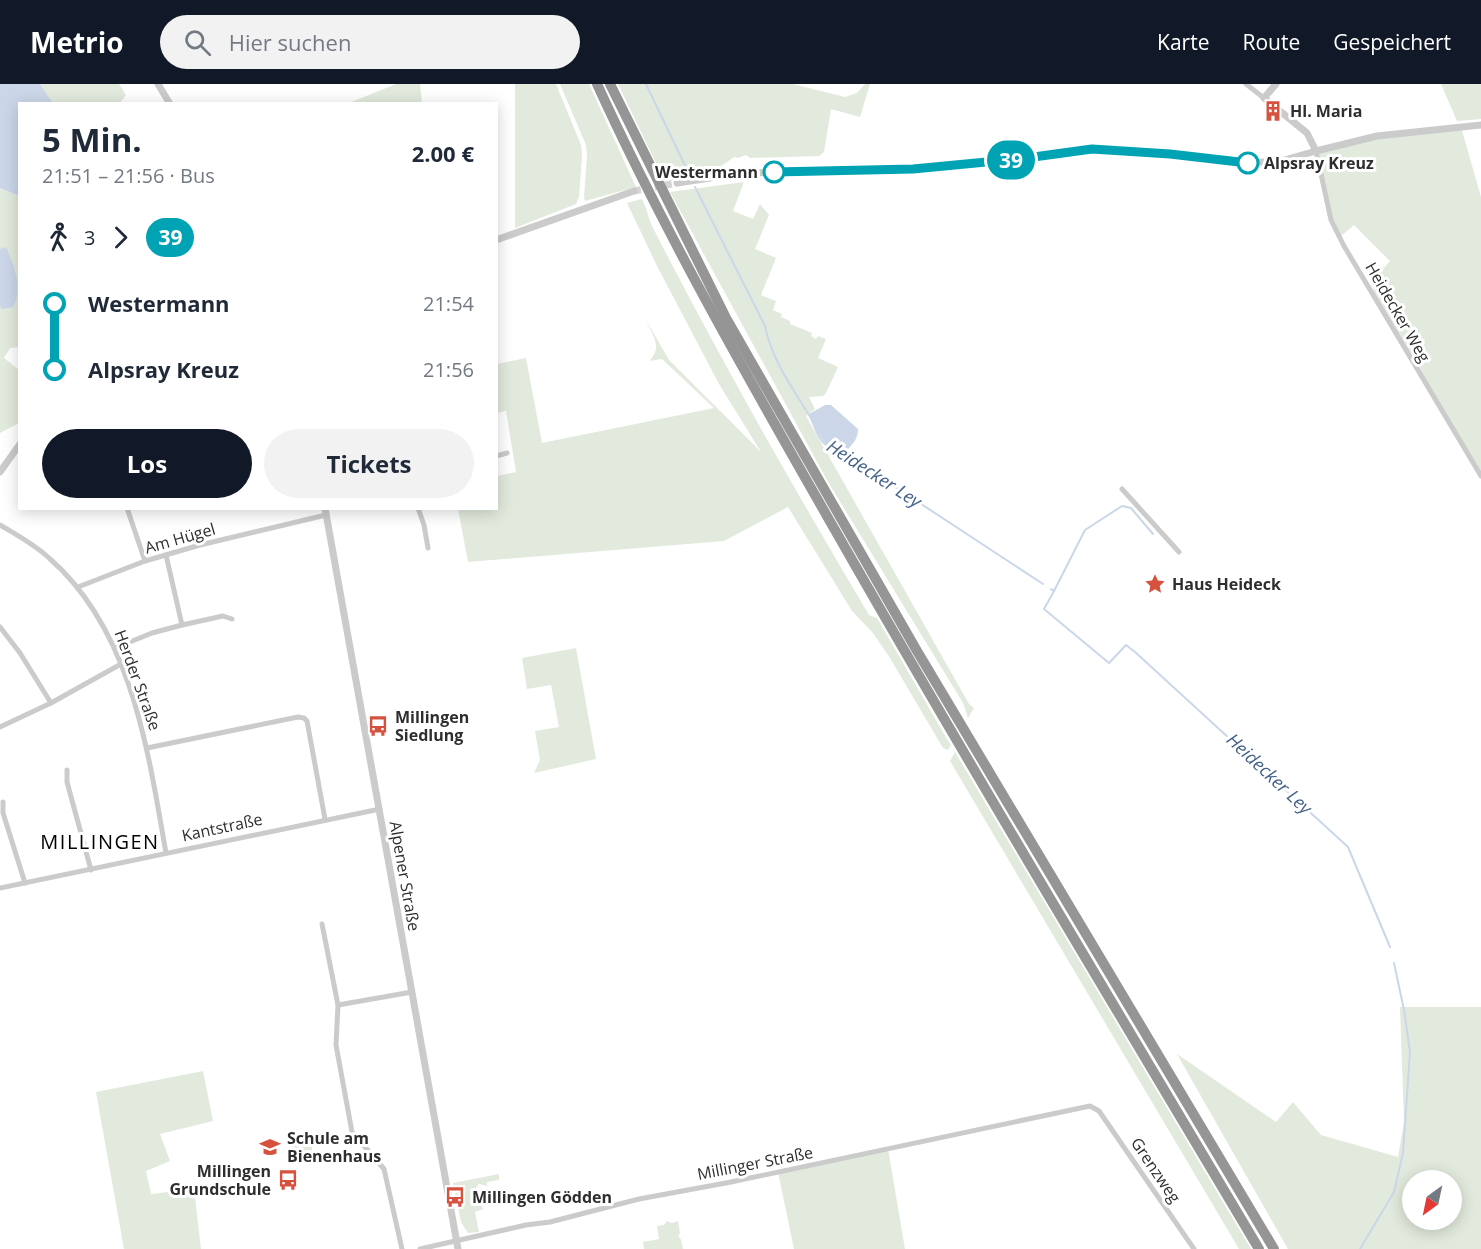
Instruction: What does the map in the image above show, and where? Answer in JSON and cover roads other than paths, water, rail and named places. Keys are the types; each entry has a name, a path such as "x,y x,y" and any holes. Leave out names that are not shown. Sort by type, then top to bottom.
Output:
{"highway":[{"path":"597,84 617,128 715,319 905,654 1259,1249"},
{"path":"610,84 732,329 917,651 1274,1249"}],"street":[{"path":"159,84 169,102"},
{"path":"1246,84 1297,123 1307,133 1316,151"},
{"path":"1264,98 1275,84"},
{"path":"677,183 736,174 913,169 1019,159 1092,149 1170,154 1248,163 1281,161 1377,136 1481,125"},
{"name":"Heidecker Weg","path":"1316,151 1331,220 1344,246 1401,346 1481,476"},
{"path":"498,239 634,191"},
{"path":"0,472 18,447"},
{"path":"498,455 507,453"},
{"path":"1122,489 1179,552"},
{"path":"128,510 145,561"},
{"path":"419,510 429,548"},
{"name":"Am Hügel","path":"78,587 145,561 326,512"},
{"name":"Alpener Straße","path":"326,512 458,1249"},
{"name":"Herder Straße","path":"0,525 48,557 78,587 97,613 115,648 147,748 166,853"},
{"path":"166,555 182,625"},
{"path":"115,648 153,633 182,625 223,616 232,619"},
{"path":"0,627 20,653 51,703"},
{"path":"0,727 51,703 121,664"},
{"path":"147,748 298,717 304,718 307,721 325,819"},
{"path":"67,770 67,782 91,870"},
{"path":"3,802 3,813 25,883"},
{"name":"Kantstraße","path":"0,888 380,809"},
{"path":"322,924 338,1005 336,1045 352,1132 384,1169 402,1249"},
{"path":"338,1005 412,992"},
{"name":"Millinger Straße","path":"420,1249 526,1225 550,1222 639,1199 731,1182 1090,1106 1095,1107"},
{"name":"Grenzweg","path":"1095,1107 1194,1249"}],"water":[{"path":"0,84 40,84 52,102 18,102 18,196 0,188"},
{"path":"6,247 14,269 17,292 13,307 2,309 0,306 0,249"},
{"path":"825,405 831,405 858,429 855,441 846,451 832,448 822,439 809,414"}],"waterway":[{"path":"646,84 690,176"},
{"name":"Heidecker Ley","path":"695,187 765,326 777,361 822,441 1043,584"},
{"path":"1054,591 1085,530 1122,506 1131,508 1153,534"},
{"name":"Heidecker Ley","path":"1051,589 1054,591 1044,609 1109,663 1126,645 1135,652 1348,847 1390,947"},
{"name":"Heidecker Ley","path":"1360,1249 1394,1192 1403,1153 1410,1052 1394,963"}],"tunnel":[{"path":"634,191 677,183"}],"place":[{"name":"Hl. Maria","path":"1273,111"},
{"name":"Alpsray Kreuz","path":"1248,163"},
{"name":"Westermann","path":"774,172"},
{"name":"Haus Heideck","path":"1155,584"},
{"name":"Millingen Siedlung","path":"378,726"},
{"name":"Schule am Bienenhaus","path":"270,1147"},
{"name":"Millingen Grundschule","path":"288,1180"},
{"name":"Millingen Gödden","path":"455,1197"}],"district":[{"name":"MILLINGEN","path":"100,842"}]}
